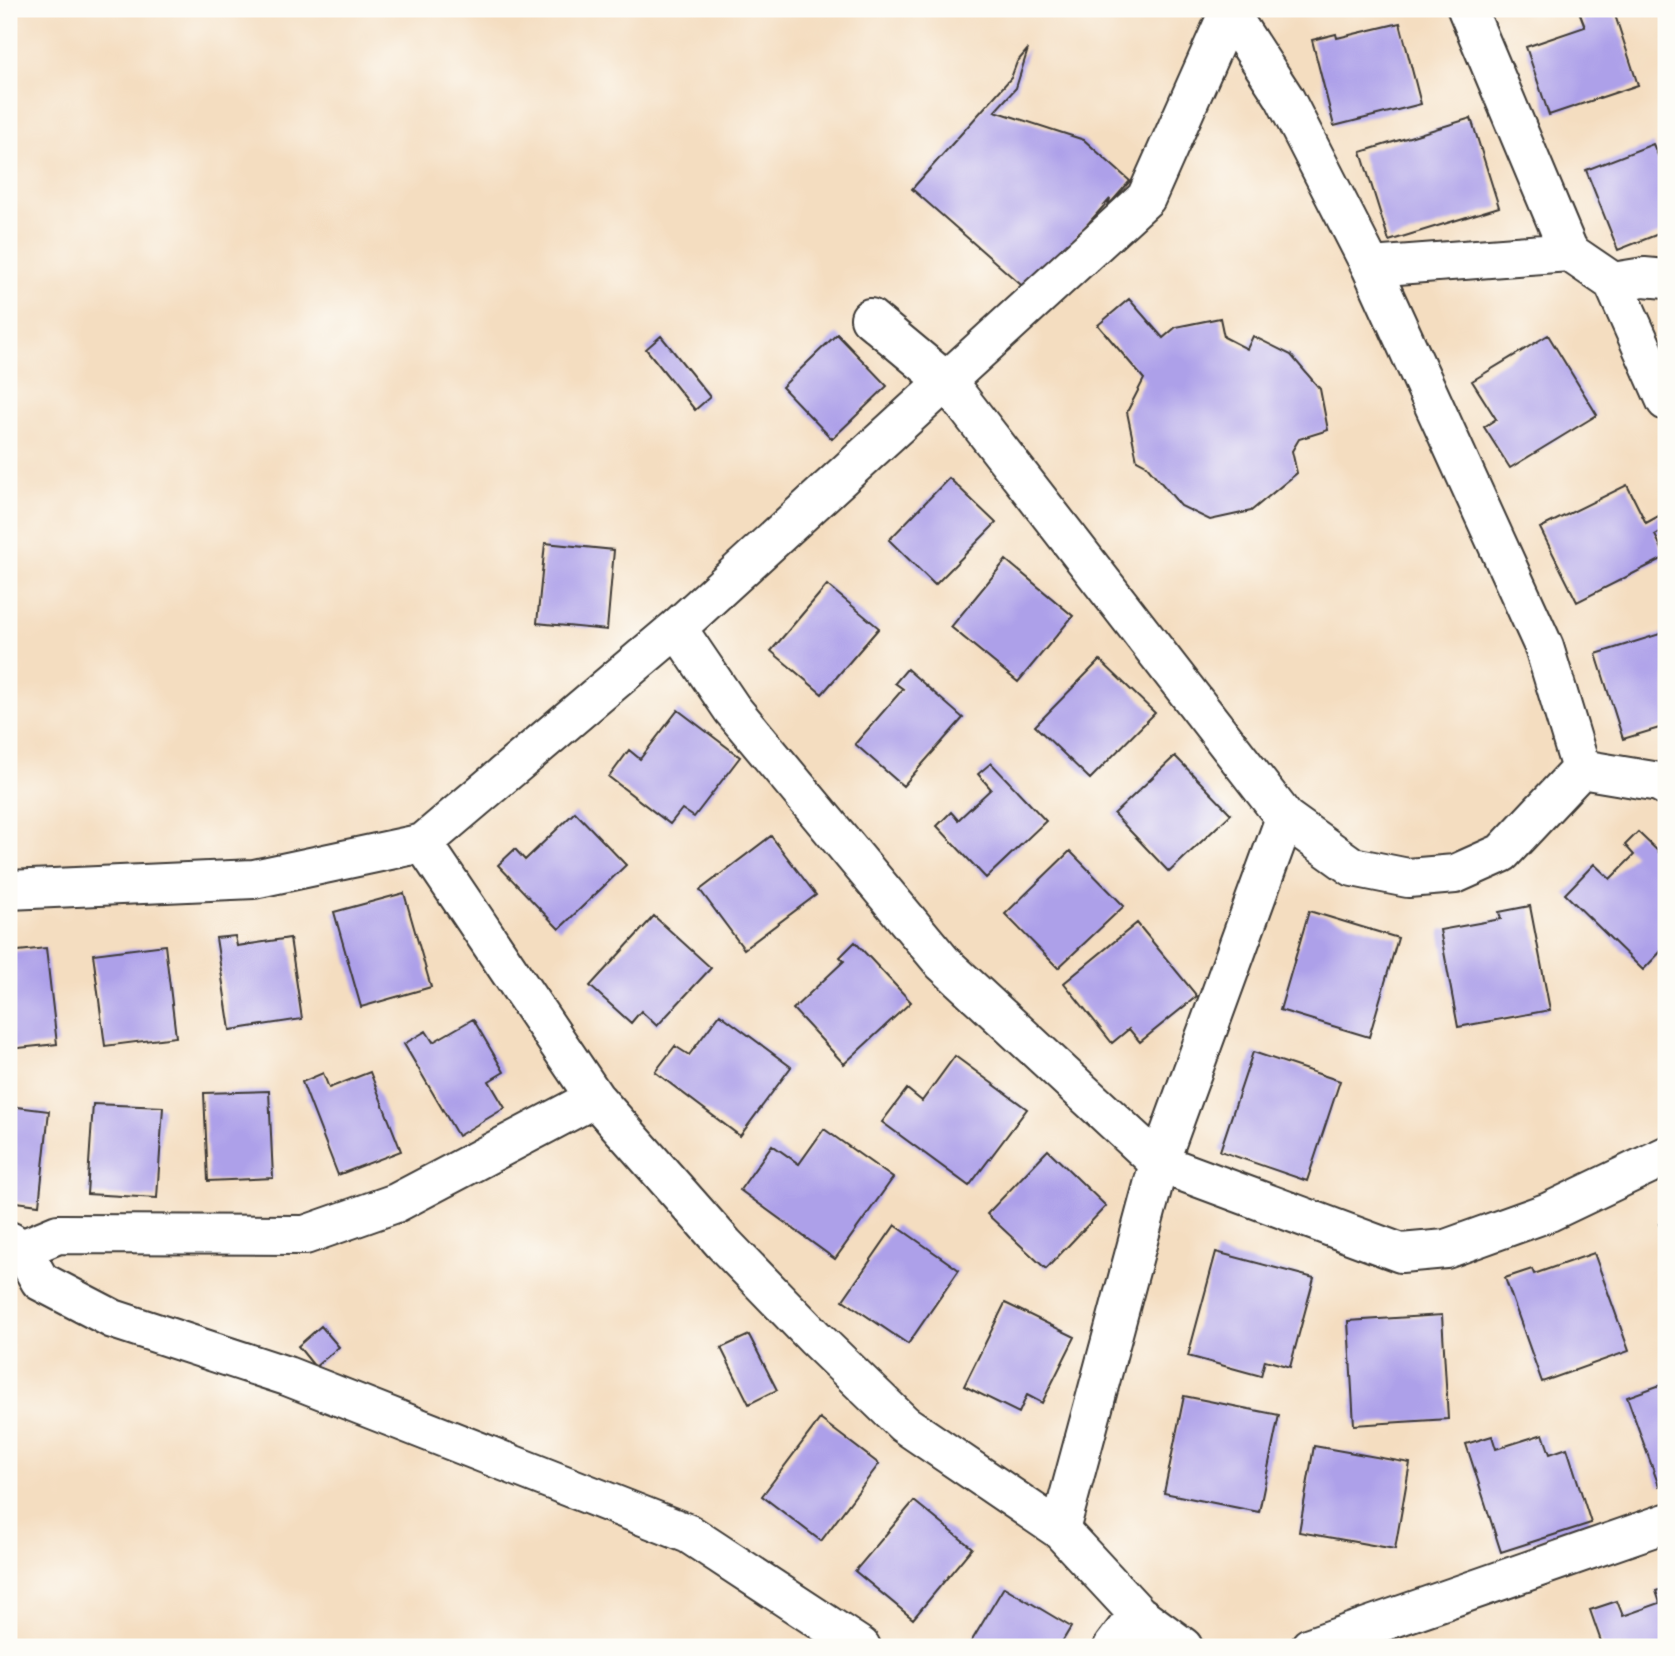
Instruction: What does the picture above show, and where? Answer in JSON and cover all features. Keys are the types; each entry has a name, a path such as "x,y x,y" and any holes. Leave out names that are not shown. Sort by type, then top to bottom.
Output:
{"street":[{"path":"1467,9 1569,252 1613,282 1666,401"},
{"path":"1230,12 1284,97 1371,267 1544,647 1581,769"},
{"path":"9,890 254,879 423,843 677,628 948,383 1146,198 1230,12"},
{"path":"1371,267 1569,252"},
{"path":"1613,282 1643,277 1666,279"},
{"path":"870,318 948,383 1285,818 1353,867 1408,877 1455,874 1502,853 1581,769"},
{"path":"677,628 732,709 943,963 1159,1163 1401,1253 1446,1249 1549,1212 1666,1156"},
{"path":"1581,769 1658,782 1666,786"},
{"path":"1060,1530 1159,1163 1285,818"},
{"path":"423,843 595,1098 733,1254 904,1424 1060,1530 1138,1614 1183,1647"},
{"path":"595,1098 396,1203 306,1235 58,1234 15,1245 40,1280 113,1319 287,1376 689,1534 860,1647"},
{"path":"1310,1647 1666,1523"},
{"path":"1113,1647 1138,1614"}],"building":[{"path":"1597,9 1613,9 1638,85 1549,115 1526,47 1585,27 1580,14"},
{"path":"1400,23 1421,104 1334,126 1312,40 1336,34 1337,38"},
{"path":"1028,49 1016,88 995,111 1084,140 1130,181 1108,206 1110,199 1028,291 912,189 1011,78 1017,62"},
{"path":"1471,118 1499,207 1389,241 1361,152"},
{"path":"1653,144 1660,160 1666,157 1666,231 1618,250 1586,170"},
{"path":"1129,299 1163,338 1176,327 1220,318 1224,337 1247,349 1253,336 1291,355 1320,389 1328,430 1299,439 1292,451 1297,473 1251,511 1210,520 1181,506 1146,465 1137,460 1127,412 1144,379 1098,325"},
{"path":"837,334 887,386 832,439 782,387"},
{"path":"1548,335 1597,415 1510,468 1484,427 1496,419 1472,381"},
{"path":"661,336 710,397 695,410 646,349"},
{"path":"949,478 996,523 935,585 889,540"},
{"path":"1627,485 1646,523 1666,512 1666,529 1655,535 1666,557 1577,602 1540,528"},
{"path":"545,543 614,550 607,630 537,623"},
{"path":"1006,560 1073,616 1018,682 951,627"},
{"path":"827,585 879,628 822,694 771,651"},
{"path":"1666,632 1666,726 1623,739 1596,654"},
{"path":"1100,660 1155,713 1090,779 1035,726"},
{"path":"907,669 963,718 903,786 855,744 903,689 895,683"},
{"path":"678,710 740,757 694,817 682,809 670,824 609,777 629,750 640,759"},
{"path":"1175,756 1231,814 1169,872 1114,814"},
{"path":"991,763 1046,821 986,878 937,826 951,812 958,820 991,789 978,774"},
{"path":"575,812 626,865 559,929 498,865 515,849 525,860"},
{"path":"1638,832 1666,859 1666,946 1643,970 1565,894 1594,864 1610,879 1634,855 1625,845"},
{"path":"771,836 816,895 744,949 700,890"},
{"path":"1070,851 1124,906 1058,968 1005,914"},
{"path":"404,893 431,987 361,1007 334,912"},
{"path":"1530,906 1550,1010 1458,1027 1440,930 1501,919 1499,912"},
{"path":"1309,911 1398,938 1369,1037 1280,1010"},
{"path":"654,916 711,968 657,1026 641,1011 631,1023 590,986"},
{"path":"1137,923 1197,996 1140,1042 1129,1029 1112,1043 1064,983"},
{"path":"235,936 237,946 290,938 302,1019 230,1030 216,938"},
{"path":"855,942 911,1002 844,1064 793,1009 844,961 840,957"},
{"path":"165,945 176,1037 105,1046 93,954"},
{"path":"46,948 57,1044 9,1049 9,952"},
{"path":"720,1014 791,1067 740,1136 655,1072 675,1046 689,1055"},
{"path":"473,1019 504,1072 489,1081 505,1108 458,1136 404,1044 426,1031 433,1042"},
{"path":"1253,1052 1340,1081 1307,1181 1220,1151"},
{"path":"955,1056 1027,1109 969,1186 882,1122 907,1089 922,1101"},
{"path":"370,1072 401,1151 338,1175 302,1082 323,1073 329,1088"},
{"path":"269,1091 273,1178 208,1181 204,1093"},
{"path":"93,1104 163,1107 157,1198 87,1194"},
{"path":"9,1106 49,1111 39,1205 9,1201"},
{"path":"824,1129 893,1178 835,1259 740,1190 772,1145 799,1164"},
{"path":"1048,1150 1106,1206 1046,1269 987,1214"},
{"path":"1666,1221 1666,1240 1659,1224"},
{"path":"895,1225 959,1270 908,1344 843,1300"},
{"path":"1216,1252 1314,1278 1290,1367 1265,1360 1261,1376 1188,1356"},
{"path":"1594,1253 1629,1351 1542,1382 1505,1278 1532,1269 1534,1274"},
{"path":"1005,1303 1075,1337 1042,1403 1027,1395 1019,1413 964,1386"},
{"path":"1442,1315 1448,1419 1354,1425 1348,1321"},
{"path":"321,1326 339,1347 315,1367 298,1346"},
{"path":"749,1335 777,1390 749,1404 721,1348"},
{"path":"1666,1383 1666,1483 1659,1486 1627,1397"},
{"path":"1184,1396 1279,1415 1259,1512 1164,1493"},
{"path":"820,1419 879,1464 821,1541 762,1496"},
{"path":"1543,1434 1550,1454 1567,1448 1591,1523 1501,1552 1466,1444 1492,1436 1496,1449"},
{"path":"1314,1446 1410,1463 1395,1549 1299,1532"},
{"path":"914,1501 972,1548 913,1619 855,1571"},
{"path":"1004,1587 1071,1627 1059,1647 968,1647"},
{"path":"1666,1588 1666,1647 1603,1647 1590,1610 1617,1601 1623,1616 1660,1603 1656,1591"}]}
